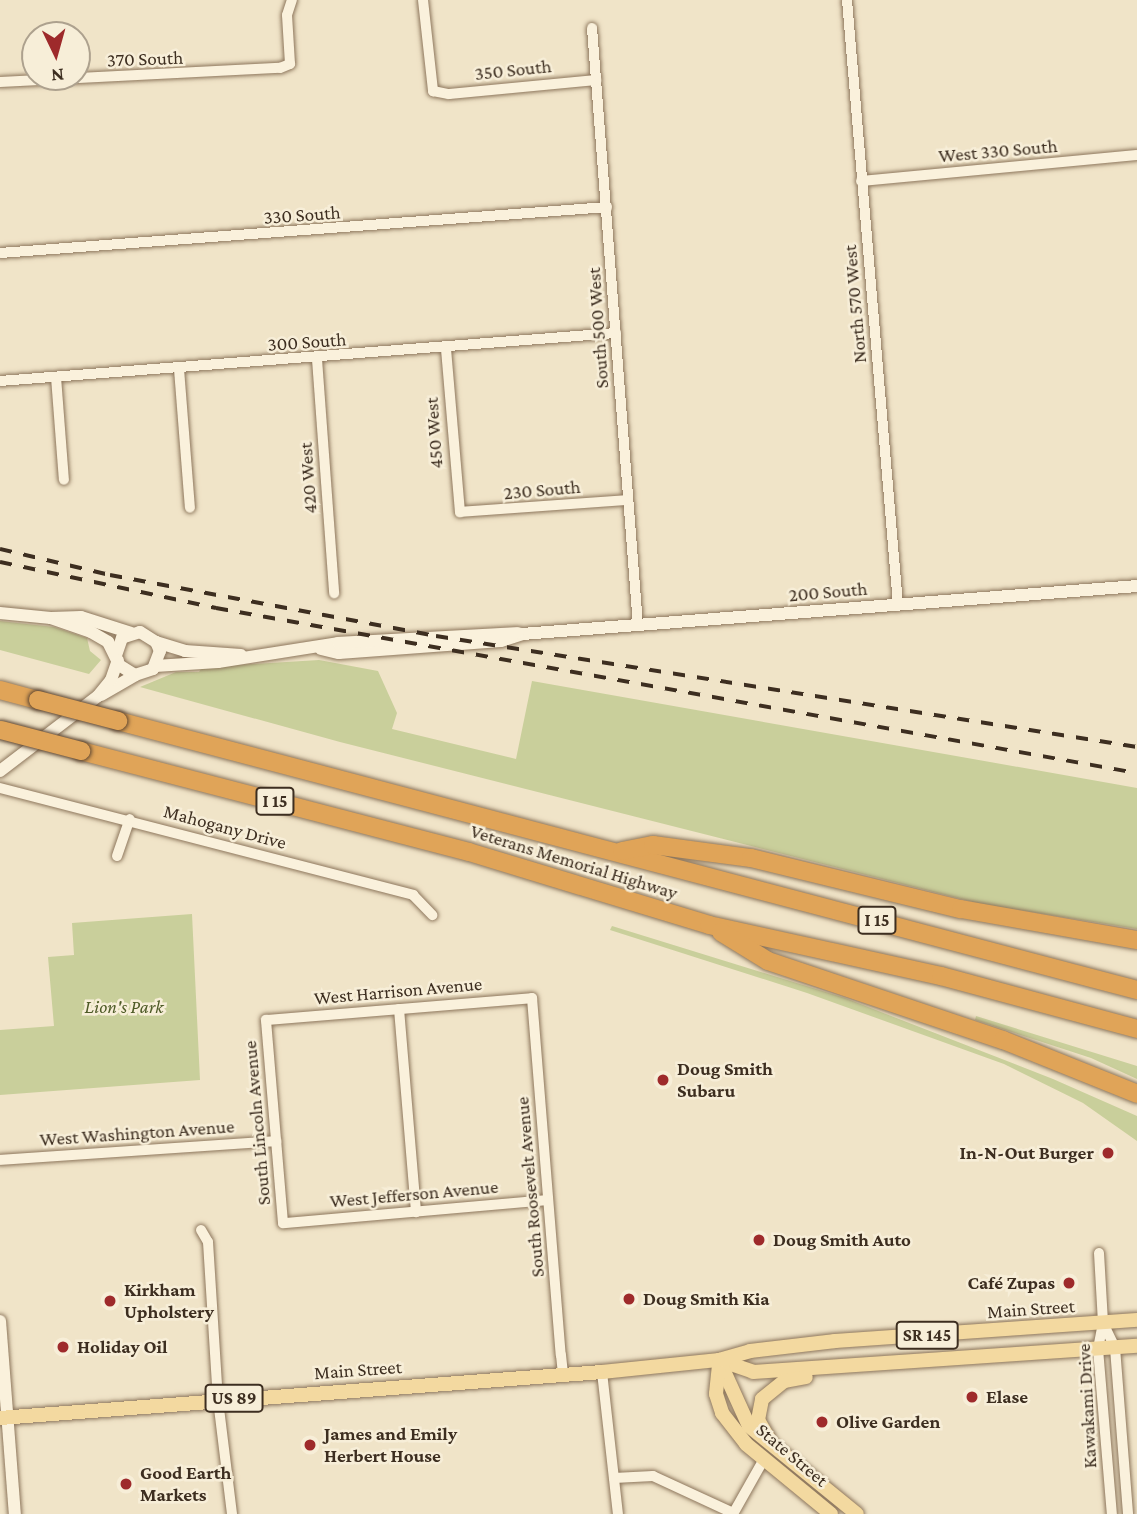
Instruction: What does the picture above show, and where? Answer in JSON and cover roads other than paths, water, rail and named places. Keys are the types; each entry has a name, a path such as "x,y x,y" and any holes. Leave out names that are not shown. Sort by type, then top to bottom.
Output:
{"highway":[{"name":"Veterans Memorial Highway","path":"0,690 1137,989"},
{"name":"Veterans Memorial Highway","path":"0,729 469,852 709,925 941,976 1137,1030"},
{"path":"616,852 653,845 751,858 961,909 1137,940"},
{"path":"709,925 768,961 1003,1040 1114,1084 1137,1096"}],"main road":[{"name":"Main Street","path":"3,1418 602,1372 719,1360 750,1351 835,1341 1137,1320"},
{"name":"Main Street","path":"719,1360 754,1372 855,1368 1137,1346"},
{"name":"State Street","path":"719,1360 749,1426 844,1500 857,1514"},
{"name":"State Street","path":"719,1360 716,1394 722,1413 764,1459 831,1514"},
{"name":"State Street","path":"778,1449 758,1420 767,1392 784,1381 837,1375 855,1368"}],"street":[{"name":"350 South","path":"423,0 433,91 449,94 596,80"},
{"name":"North 570 West","path":"847,0 898,605"},
{"name":"370 South","path":"0,82 179,76 289,64 291,1"},
{"name":"South 500 West","path":"592,28 638,626"},
{"name":"West 330 South","path":"862,181 1137,155"},
{"name":"330 South","path":"0,253 607,206"},
{"name":"300 South","path":"0,381 446,349 616,333"},
{"name":"450 West","path":"446,349 460,512"},
{"name":"420 West","path":"317,359 334,593"},
{"path":"179,369 190,508"},
{"path":"56,377 64,480"},
{"name":"230 South","path":"460,512 628,500"},
{"name":"200 South","path":"156,642 185,651 245,655 321,649 339,653 501,641 521,634 1137,586"},
{"path":"0,613 51,618 81,617 131,633"},
{"path":"51,618 97,635 108,642 117,658 135,675"},
{"path":"0,771 97,696 111,680 122,638 140,632 156,642 160,651 155,666 135,675 108,695 97,696"},
{"name":"200 South","path":"155,666 219,662 245,655"},
{"name":"Mahogany Drive","path":"0,788 413,895 432,915"},
{"path":"117,856 130,820"},
{"name":"West Harrison Avenue","path":"266,1020 532,998"},
{"name":"South Roosevelt Avenue","path":"532,998 563,1374"},
{"path":"399,1009 416,1212"},
{"name":"South Lincoln Avenue","path":"266,1020 283,1223"},
{"name":"West Washington Avenue","path":"0,1160 276,1141"},
{"name":"West Jefferson Avenue","path":"283,1223 548,1200"},
{"path":"201,1230 208,1242 218,1400 232,1514"},
{"path":"1099,1253 1103,1323"},
{"path":"0,1321 3,1418 15,1514"},
{"name":"Kawakami Drive","path":"1103,1323 1115,1348 1128,1514"},
{"name":"Kawakami Drive","path":"1103,1323 1098,1349 1112,1514"},
{"path":"602,1372 618,1514"},
{"path":"614,1478 653,1476 733,1513 764,1459"}],"railway":[{"path":"0,549 110,575 436,636 1137,747"},
{"path":"0,562 216,608 1137,773"}],"place":[{"name":"Doug Smith Subaru","path":"663,1080"},
{"name":"In-N-Out Burger","path":"1108,1153"},
{"name":"Doug Smith Auto","path":"759,1240"},
{"name":"Café Zupas","path":"1069,1283"},
{"name":"Doug Smith Kia","path":"629,1299"},
{"name":"Kirkham Upholstery","path":"110,1301"},
{"name":"Holiday Oil","path":"63,1347"},
{"name":"Elase","path":"972,1397"},
{"name":"Olive Garden","path":"822,1422"},
{"name":"James and Emily Herbert House","path":"310,1445"},
{"name":"Good Earth Markets","path":"126,1484"}],"park label":[{"name":"Lion's Park","path":"124,1007"}]}
